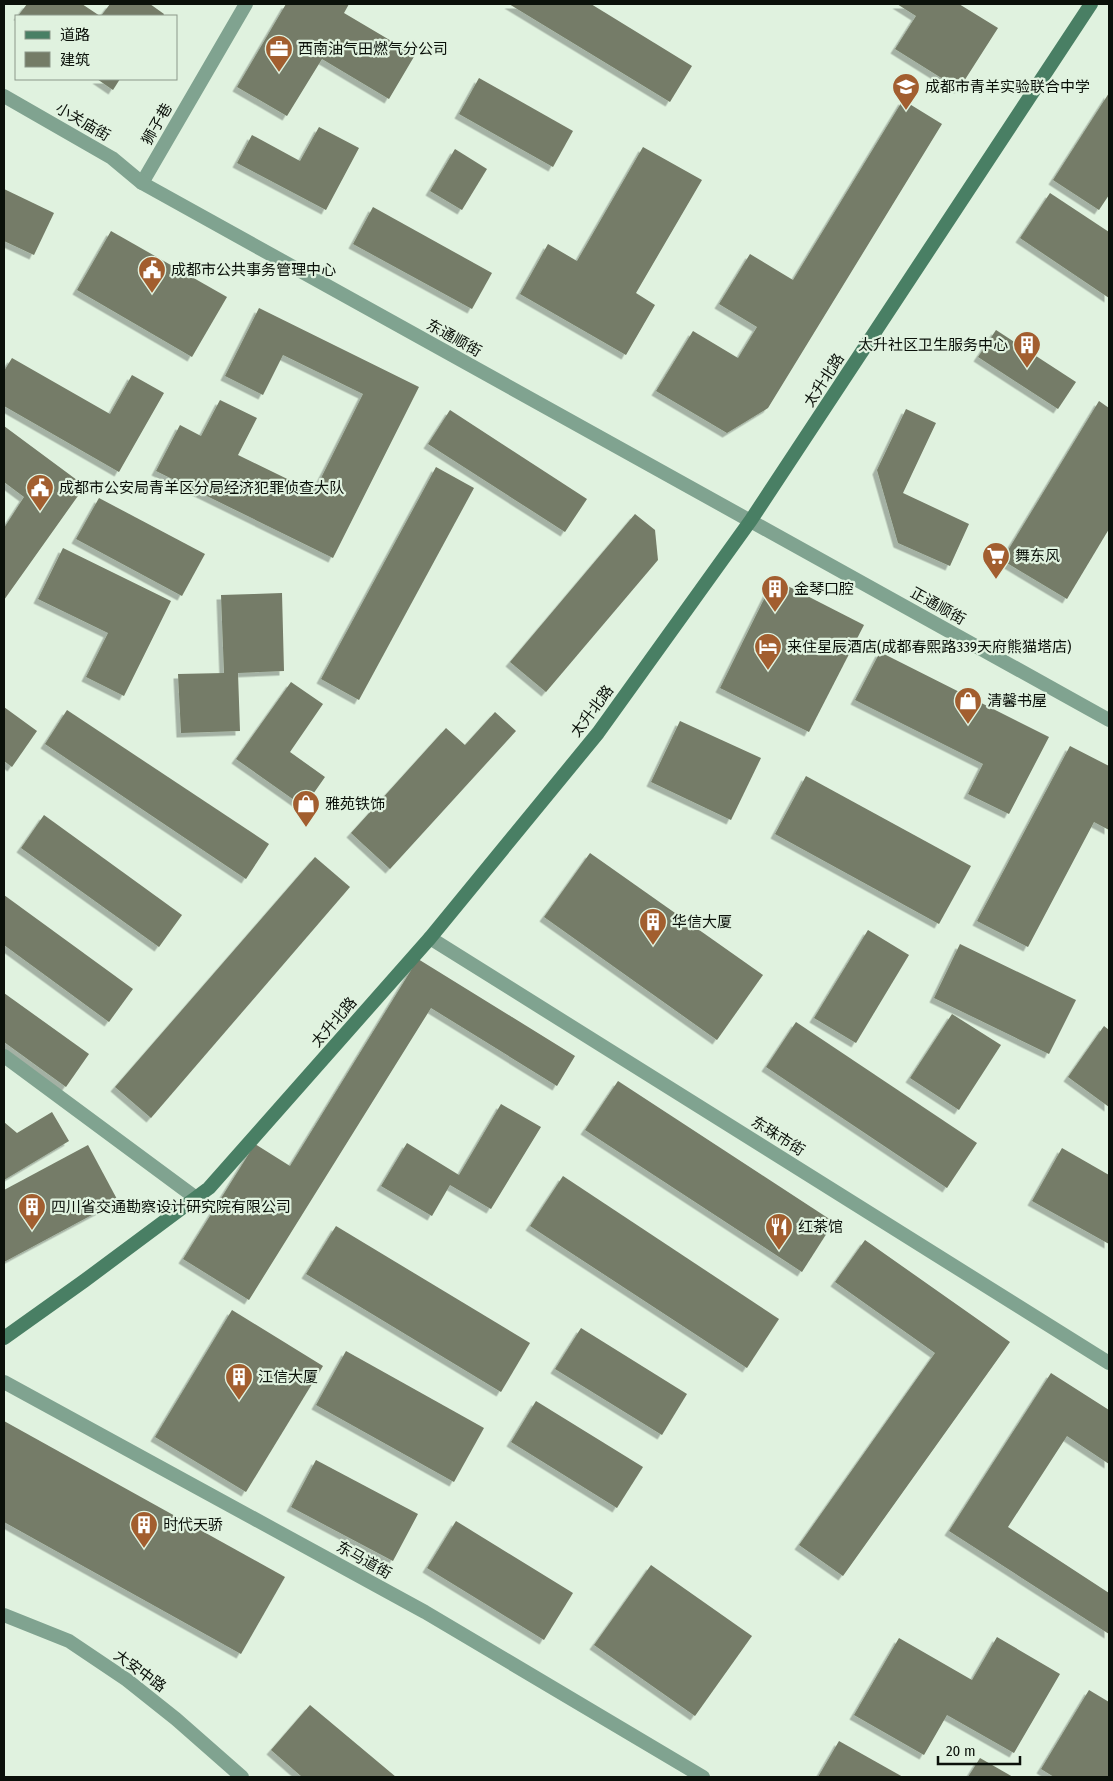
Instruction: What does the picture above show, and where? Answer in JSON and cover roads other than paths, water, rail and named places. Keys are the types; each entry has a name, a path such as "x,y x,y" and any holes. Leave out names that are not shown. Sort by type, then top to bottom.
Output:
{"main road":[{"name":"太升北路","path":"4,1338 209,1188 430,938 598,733 751,520 1091,4"}],"street":[{"name":"狮子巷","path":"142,183 246,4"},
{"name":"小关庙街","path":"4,96 112,158 142,183"},
{"name":"东通顺街","path":"142,183 751,520"},
{"name":"正通顺街","path":"751,520 1109,720"},
{"name":"东珠市街","path":"430,938 1109,1363"},
{"path":"4,1056 196,1198"},
{"name":"东马道街","path":"4,1382 425,1612 703,1777"},
{"name":"大安中路","path":"4,1615 69,1641 127,1680 176,1719 242,1777"}],"place":[{"name":"西南油气田燃气分公司","path":"279,73"},
{"name":"成都市青羊实验联合中学","path":"906,111"},
{"name":"成都市公共事务管理中心","path":"152,294"},
{"name":"太升社区卫生服务中心","path":"1027,369"},
{"name":"成都市公安局青羊区分局经济犯罪侦查大队","path":"40,512"},
{"name":"舞东风","path":"996,580"},
{"name":"金琴口腔","path":"775,613"},
{"name":"来住星辰酒店(成都春熙路339天府熊猫塔店)","path":"768,671"},
{"name":"清馨书屋","path":"968,725"},
{"name":"雅苑铁饰","path":"306,828"},
{"name":"华信大厦","path":"653,946"},
{"name":"四川省交通勘察设计研究院有限公司","path":"32,1231"},
{"name":"红茶馆","path":"779,1251"},
{"name":"江信大厦","path":"239,1401"},
{"name":"时代天骄","path":"144,1549"}]}
